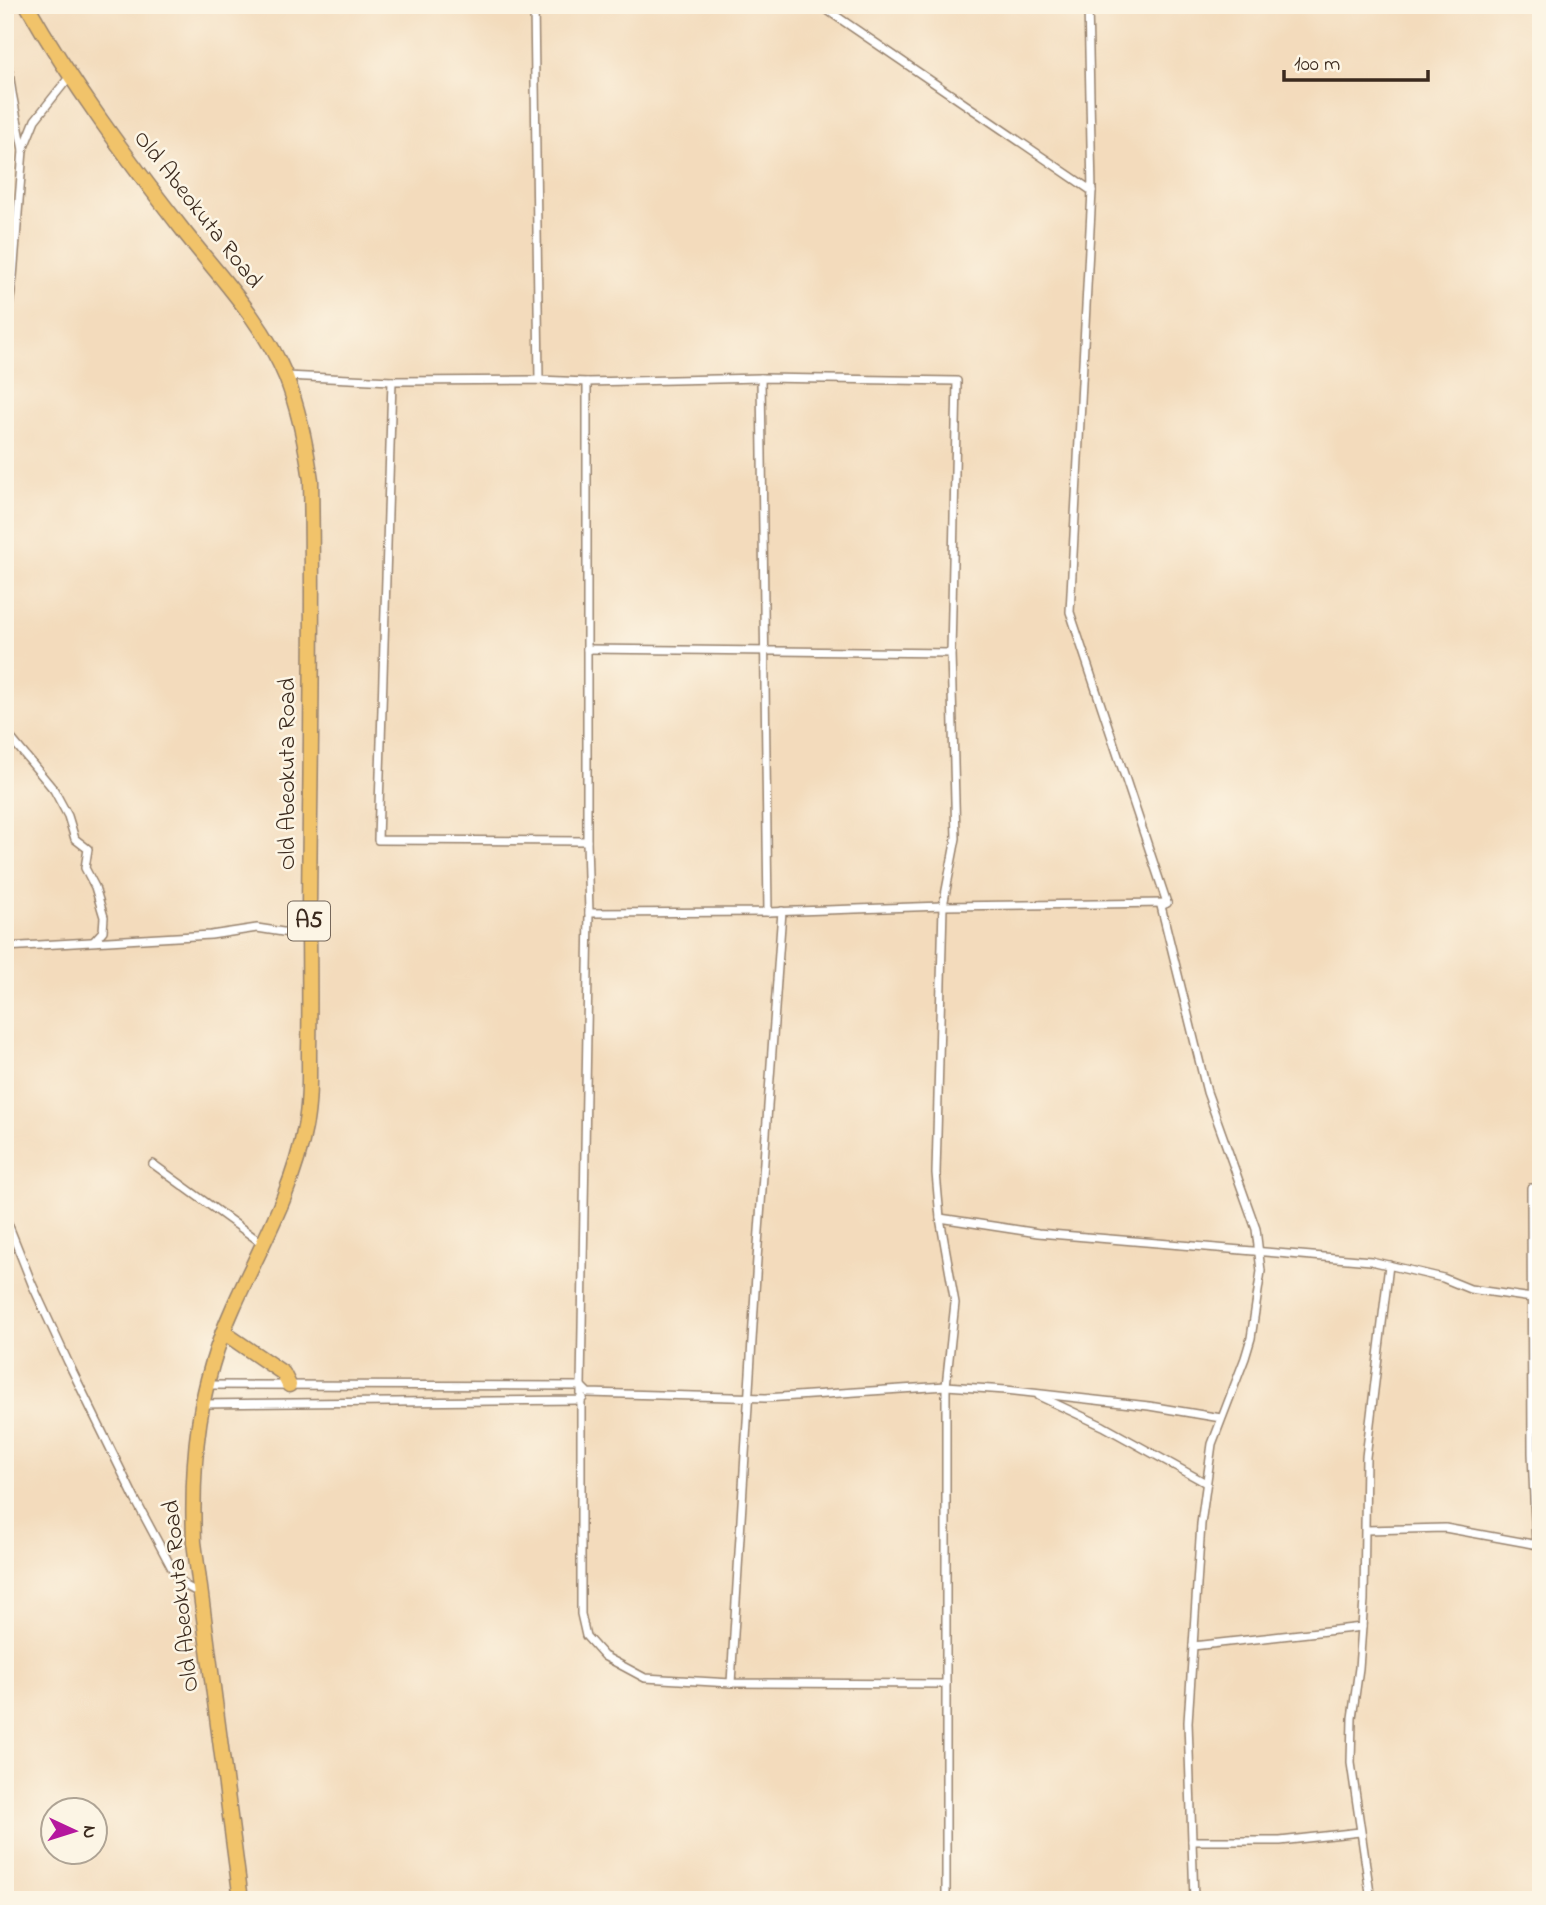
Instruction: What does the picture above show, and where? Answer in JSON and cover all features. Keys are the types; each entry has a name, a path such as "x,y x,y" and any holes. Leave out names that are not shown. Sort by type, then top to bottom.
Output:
{"highway":[{"name":"Old Abeokuta Road","path":"27,5 70,76 141,176 260,330 285,376 304,435 311,480 309,1081 305,1126 295,1167 223,1332 206,1385 195,1446 192,1490 194,1542 240,1900"},
{"path":"223,1332 283,1373 289,1385"}],"street":[{"path":"534,5 539,380"},
{"path":"820,5 1092,191"},
{"path":"1088,5 1092,191 1070,612 1167,903"},
{"path":"5,45 23,150 13,276 5,335"},
{"path":"23,150 35,120 70,76"},
{"path":"285,376 392,381 539,380 587,383 761,378 957,381 951,653 956,838 943,906 936,1173 940,1218 954,1303 946,1386 946,1900"},
{"path":"761,378 768,912"},
{"path":"392,381 378,840 587,841"},
{"path":"587,383 589,913 581,1386 582,1614 586,1636 604,1656 645,1678 731,1683 946,1684"},
{"path":"587,649 951,653"},
{"path":"5,731 54,789 68,816 75,839 88,849 85,868 95,887 104,917 103,930 94,941"},
{"path":"589,913 1167,903"},
{"path":"1167,903 1161,906 1195,1049 1207,1092 1256,1229 1261,1271 1251,1338 1234,1391 1212,1444 1201,1524 1188,1722 1194,1900"},
{"path":"731,1683 782,911"},
{"path":"5,947 211,935 257,928 309,936"},
{"path":"153,1164 263,1245"},
{"path":"1366,1530 1445,1528 1539,1545 1532,1453 1531,1188"},
{"path":"5,1216 32,1284 135,1499 174,1574 186,1586 201,1594"},
{"path":"940,1218 1038,1233 1371,1261 1443,1278 1470,1289 1532,1298"},
{"path":"1371,1900 1351,1763 1352,1718 1362,1627 1367,1445 1389,1265"},
{"path":"1532,1346 1541,1347"},
{"path":"206,1385 581,1386 588,1393 748,1398 946,1386 1149,1406 1221,1418"},
{"path":"286,1404 289,1385"},
{"path":"201,1404 581,1400 588,1393"},
{"path":"1033,1393 1103,1426 1206,1483"},
{"path":"1193,1646 1362,1627"},
{"path":"1192,1841 1280,1841 1360,1832"}]}
